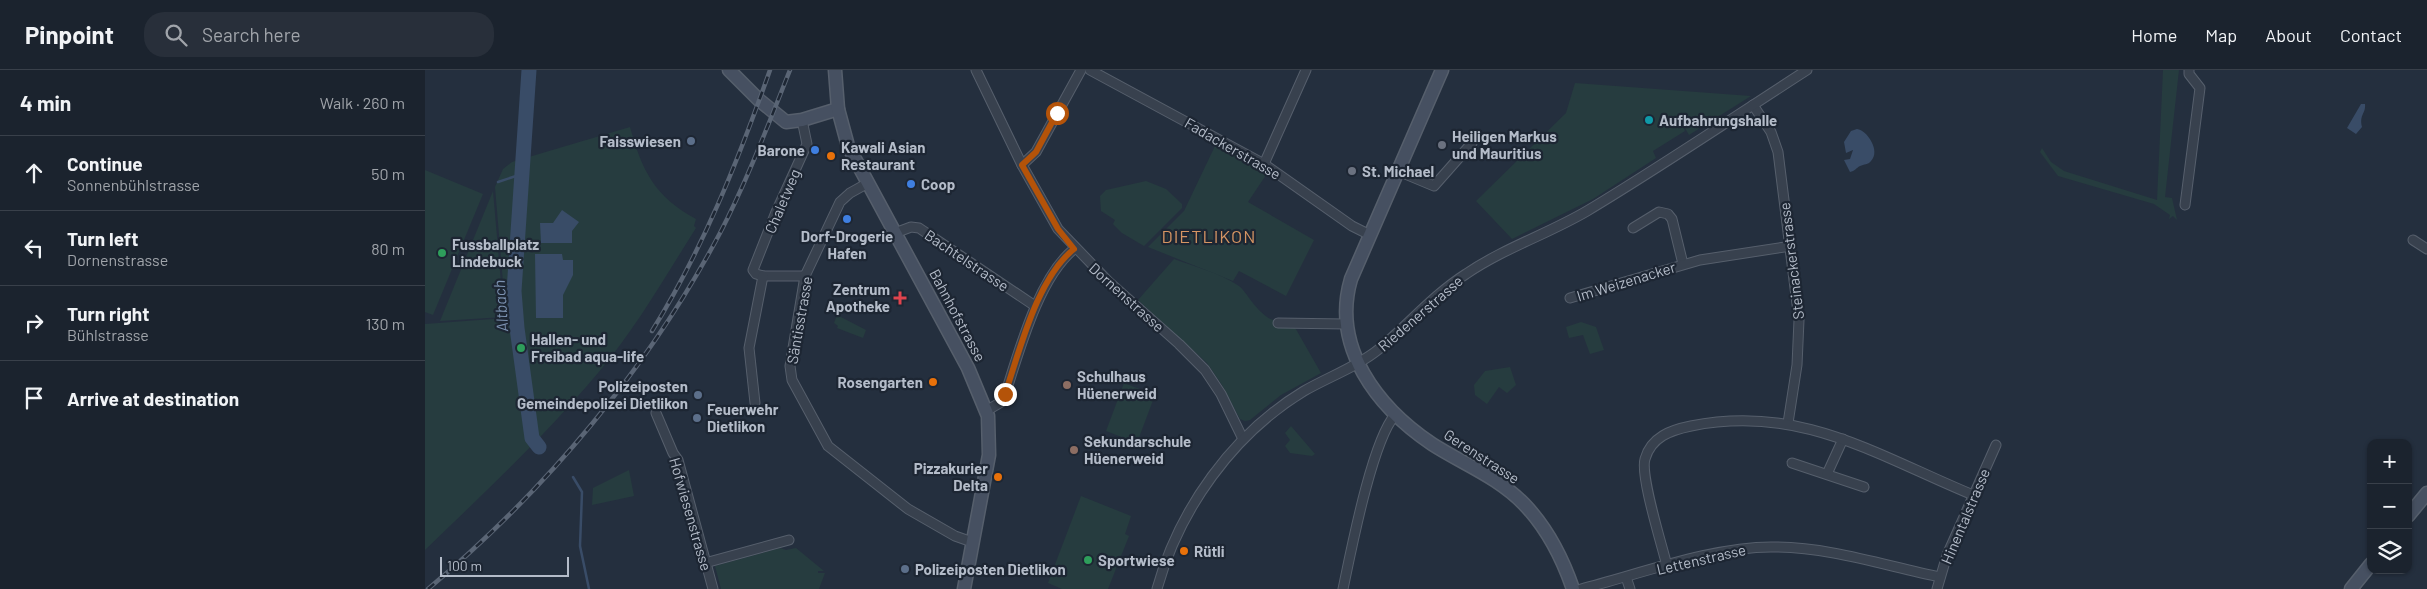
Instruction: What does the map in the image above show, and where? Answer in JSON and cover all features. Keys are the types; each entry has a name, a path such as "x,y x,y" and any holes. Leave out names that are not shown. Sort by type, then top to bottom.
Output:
{"street":[{"path":"729,70 777,116 789,122 838,109"},
{"name":"Bahnhofstrasse","path":"835,70 838,109 848,146 968,368 986,410 990,430 989,455 964,589"},
{"name":"Dornenstrasse","path":"976,70 1022,165 1058,229 1074,249 1205,370 1221,394 1243,439"},
{"path":"1022,165 1036,152 1081,70"},
{"name":"Fadackerstrasse","path":"1090,70 1264,164 1352,226 1370,235"},
{"path":"1264,164 1305,70"},
{"path":"1278,323 1345,324 1345,306 1349,288 1442,70"},
{"name":"Riedenerstrasse","path":"1157,589 1175,537 1203,490 1243,439 1272,413 1305,391 1358,363 1378,350 1434,298 1466,273 1493,257 1587,211 1807,70"},
{"path":"2185,205 2200,88 2189,74 2189,70"},
{"name":"Steinackerstrasse","path":"1753,105 1776,146 1797,290 1799,327 1797,365 1788,423"},
{"name":"Chaletweg","path":"755,403 749,348 763,276 756,274 755,265 807,144 802,120"},
{"path":"1398,172 1434,186 1472,142"},
{"name":"Säntisstrasse","path":"869,183 849,193 840,202 805,276 790,373 791,380 828,446 908,508 955,536 972,542"},
{"name":"Im Weizenacker","path":"1633,228 1659,212 1669,214 1672,219 1683,264"},
{"name":"Bachtelstrasse","path":"895,233 911,227 919,228 1035,306"},
{"path":"2413,240 2427,249"},
{"name":"Im Weizenacker","path":"1569,298 1683,264 1791,246"},
{"path":"986,410 1003,401 1035,306 1063,257 1074,249"},
{"path":"763,276 805,276"},
{"name":"Gerenstrasse","path":"1345,324 1358,363 1368,381 1395,415 1432,444 1481,472 1523,503 1553,542 1573,589"},
{"name":"Hofwiesenstrasse","path":"656,413 673,453 678,460 713,589"},
{"path":"1343,589 1360,514 1380,445 1395,415"},
{"path":"1667,566 1644,473 1645,456 1654,442 1673,431 1711,423 1747,420 1788,423 1843,439 1973,496"},
{"path":"1827,474 1843,439"},
{"name":"Hinentalstrasse","path":"1937,589 1940,577 1973,496 1996,445"},
{"path":"1792,462 1864,487"},
{"path":"2412,511 2427,493"},
{"path":"705,563 789,540"},
{"name":"Lettenstrasse","path":"1581,589 1733,550 1783,547 1824,552 1940,577"},
{"path":"2351,589 2367,569"},
{"path":"1626,577 1630,589"}],"green space":[{"path":"2163,70 2179,70 2165,197 2172,198 2177,220 2173,216 2169,219 2170,215 2154,204 2058,176 2040,152 2042,148 2051,162 2064,171 2157,200"},
{"path":"1575,83 1751,96 1689,135 1682,123 1685,131 1653,151 1656,158 1593,199 1512,239 1476,201 1566,113"},
{"name":"Hallen- und Freibad aqua-life","path":"630,127 645,170 652,181 670,202 696,219 694,226 696,228 638,320 598,373 536,442 425,550 425,324 506,318 495,187 503,169 512,162"},
{"path":"1220,143 1268,172 1248,202 1314,240 1286,296 1239,271 1233,281 1148,247 1184,211 1215,146"},
{"name":"Fussballplatz Lindebuck","path":"425,170 483,194 433,315 425,312"},
{"path":"1146,181 1166,189 1182,204 1182,208 1144,246 1122,233 1113,224 1115,220 1101,211 1100,196 1106,190"},
{"path":"493,191 504,317 440,321"},
{"path":"1174,259 1232,281 1268,317 1278,322 1293,324 1321,373 1281,395 1250,420 1240,419 1222,385 1207,363 1138,300"},
{"path":"837,315 866,330 863,338 837,328 838,326 834,323"},
{"path":"1581,322 1596,327 1604,350 1590,354 1583,335 1569,338 1566,327"},
{"path":"1510,367 1516,385 1507,393 1499,387 1487,404 1475,395 1474,385 1485,371"},
{"path":"1124,383 1155,395 1137,443 1106,431"},
{"path":"1291,426 1315,454 1312,456 1290,453 1285,446 1290,440 1285,433"},
{"path":"629,470 634,496 592,505 593,488"},
{"name":"Sportwiese","path":"1081,496 1131,516 1125,534 1129,536 1108,589 1062,589 1048,583"},
{"path":"780,548 786,550 796,548 824,571 818,571 818,573 825,573 819,589 721,589 715,566"}],"water":[{"path":"2361,104 2365,104 2365,110 2361,119 2362,127 2356,134 2347,128"},
{"path":"1861,130 1868,137 1874,147 1874,157 1869,163 1850,172 1844,160 1850,159 1853,150 1846,153 1844,142 1851,131"},
{"path":"562,210 579,222 572,231 572,243 541,243 540,223 553,223"},
{"path":"535,254 562,254 563,260 573,260 573,275 563,295 563,318 536,318"}],"waterway":[{"name":"Altbach","path":"529,70 514,291 517,328 532,438 539,447"},
{"path":"498,182 522,174"},
{"name":"Altbach","path":"573,477 582,492 580,546 589,589"}],"railway":[{"path":"652,331 687,268 718,204 770,70"},
{"path":"428,589 513,511 553,469 627,380 692,283 720,233 757,153 790,70"}],"place":[{"name":"Aufbahrungshalle","path":"1649,120"},
{"name":"Faisswiesen","path":"691,141"},
{"name":"Heiligen Markus und Mauritius","path":"1442,145"},
{"name":"Barone","path":"815,150"},
{"name":"Kawali Asian Restaurant","path":"831,156"},
{"name":"St. Michael","path":"1352,171"},
{"name":"Coop","path":"911,184"},
{"name":"Dorf-Drogerie Hafen","path":"847,219"},
{"name":"Fussballplatz Lindebuck","path":"442,253"},
{"name":"Zentrum Apotheke","path":"900,298"},
{"name":"Hallen- und Freibad aqua-life","path":"521,348"},
{"name":"Rosengarten","path":"933,382"},
{"name":"Schulhaus Hüenerweid","path":"1067,385"},
{"name":"Polizeiposten Gemeindepolizei Dietlikon","path":"698,395"},
{"name":"Feuerwehr Dietlikon","path":"697,418"},
{"name":"Sekundarschule Hüenerweid","path":"1074,450"},
{"name":"Pizzakurier Delta","path":"998,477"},
{"name":"Rütli","path":"1184,551"},
{"name":"Sportwiese","path":"1088,560"},
{"name":"Polizeiposten Dietlikon","path":"905,569"}],"district":[{"name":"DIETLIKON","path":"1209,236"}],"route":[{"path":"1005,394 1036,304 1063,257 1074,249 1058,229 1022,165 1036,152 1057,113"}]}
